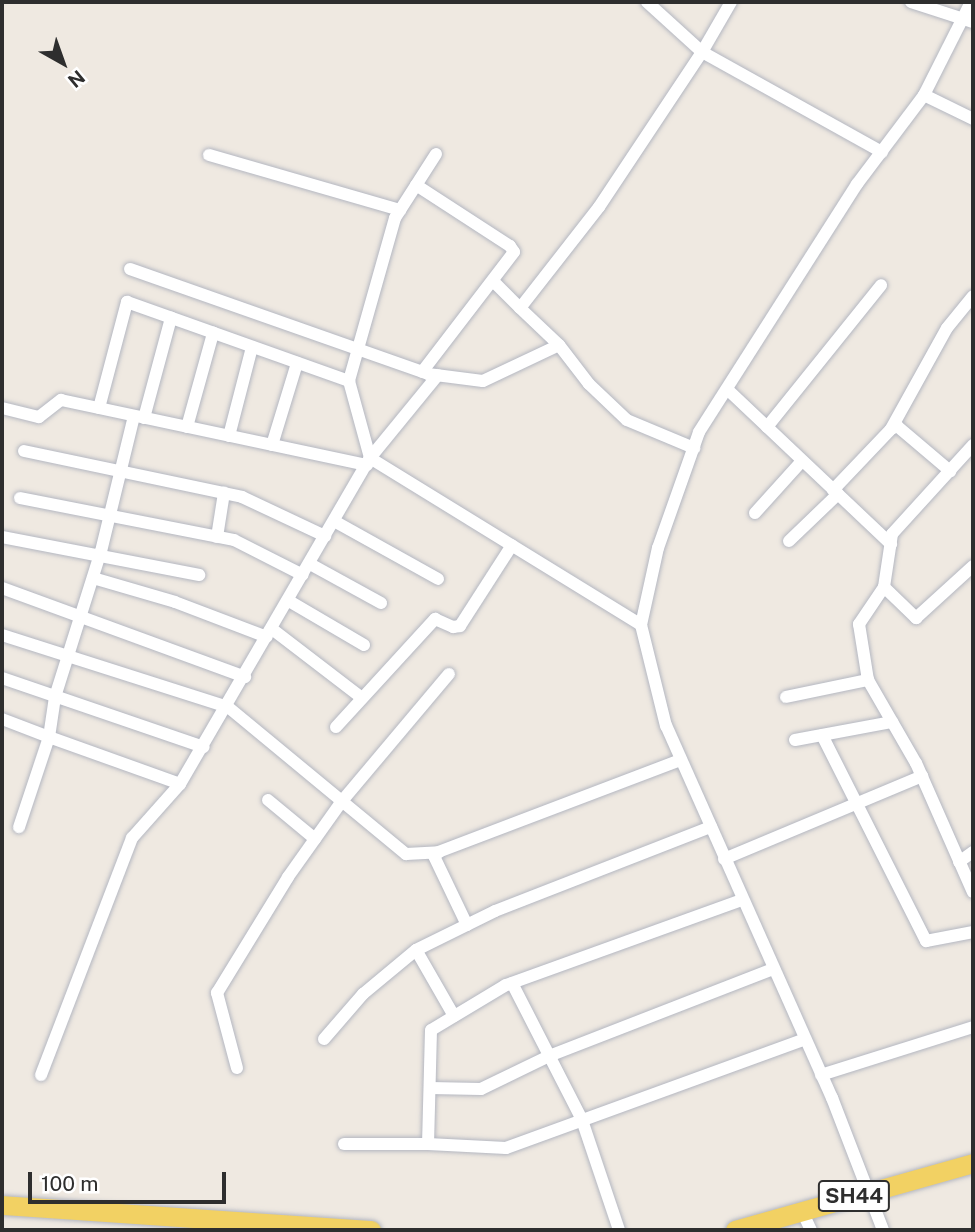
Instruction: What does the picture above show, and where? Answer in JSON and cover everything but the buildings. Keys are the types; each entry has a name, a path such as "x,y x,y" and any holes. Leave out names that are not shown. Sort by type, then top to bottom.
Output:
{"main road":[{"name":"SH44","path":"735,1230 973,1163"},
{"path":"2,1205 307,1228 371,1230"}],"street":[{"path":"647,2 702,52 882,152"},
{"path":"520,308 599,207 702,52 731,2"},
{"path":"911,2 968,20"},
{"path":"883,1230 821,1075 666,726 641,625 658,548 699,432 857,184 924,95 968,20 971,2"},
{"path":"924,95 973,119"},
{"path":"368,461 349,381 395,218 436,154"},
{"path":"209,155 400,210"},
{"path":"416,185 513,249 513,255 422,372"},
{"path":"130,269 422,372 438,375 483,381 559,345"},
{"path":"493,281 559,345 589,384 627,420 694,448"},
{"path":"767,428 881,285"},
{"path":"789,541 891,429 947,328 973,296"},
{"path":"99,408 127,302 349,381"},
{"path":"19,827 49,737 55,697 100,556 121,471 171,318"},
{"path":"187,427 213,333"},
{"path":"229,436 252,347"},
{"path":"272,445 296,363"},
{"path":"41,1075 132,838 180,784 204,747 368,461 438,375"},
{"path":"727,389 891,544"},
{"path":"2,408 39,417 61,400 272,445 368,461 512,545 641,625"},
{"path":"891,429 900,428 950,471"},
{"path":"972,448 892,534 884,587 859,624 868,680 922,776 973,892"},
{"path":"24,451 242,497 326,536"},
{"path":"755,513 802,461"},
{"path":"217,537 224,493"},
{"path":"20,498 234,540 307,569 381,603"},
{"path":"334,521 438,579"},
{"path":"2,537 199,576"},
{"path":"336,727 435,619 453,627 460,626 512,545"},
{"path":"884,587 916,618 973,566"},
{"path":"93,578 270,633 362,698"},
{"path":"2,587 245,677"},
{"path":"289,601 364,645"},
{"path":"2,635 228,707 407,855 439,852"},
{"path":"237,1068 217,993 288,877 342,801 449,674"},
{"path":"2,678 204,747"},
{"path":"786,697 868,680"},
{"path":"2,719 180,784"},
{"path":"794,740 892,722"},
{"path":"822,735 926,941 973,932"},
{"path":"467,925 433,854 681,760"},
{"path":"724,859 922,776"},
{"path":"268,800 315,839"},
{"path":"324,1039 363,994 416,950 467,925 710,827"},
{"path":"960,862 973,852"},
{"path":"428,1144 431,1030 512,983 742,900"},
{"path":"416,950 454,1016"},
{"path":"429,1088 481,1089 549,1056 773,969"},
{"path":"512,983 582,1120 619,1230"},
{"path":"821,1075 973,1027"},
{"path":"344,1144 506,1148 805,1039"},
{"path":"802,1211 810,1230"}]}
